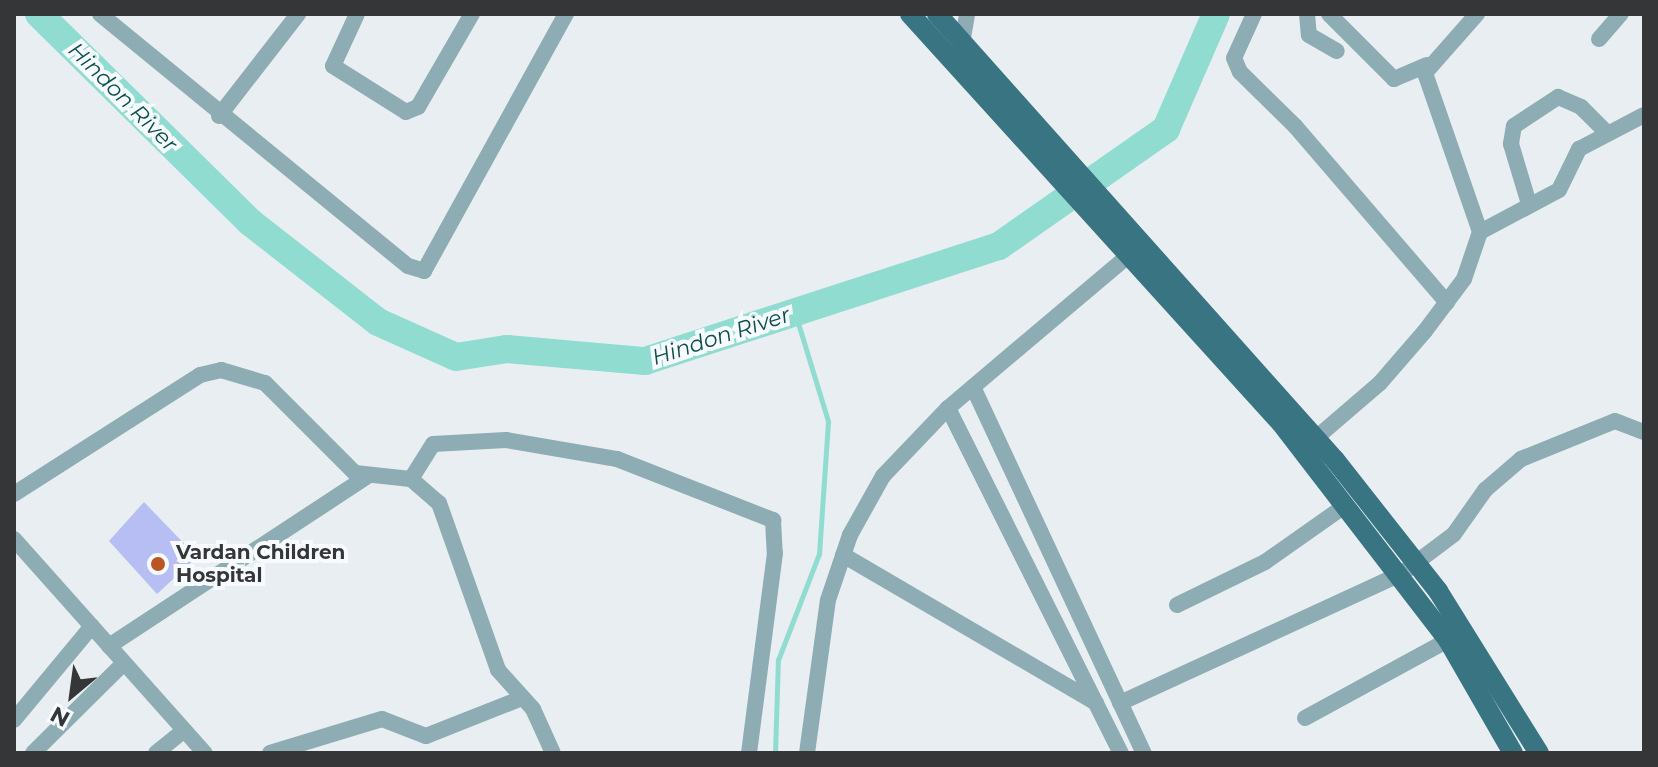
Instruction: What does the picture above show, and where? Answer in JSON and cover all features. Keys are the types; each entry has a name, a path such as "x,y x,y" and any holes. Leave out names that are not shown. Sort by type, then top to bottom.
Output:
{"main road":[{"path":"937,14 1025,128 1130,249 1269,399 1346,505 1409,568 1513,753"},
{"path":"917,16 956,70 1025,128"},
{"path":"1269,399 1316,438 1539,753"}],"street":[{"path":"100,14 219,116 408,266 424,271 566,14"},
{"path":"219,116 298,14"},
{"path":"357,14 333,66 406,112 418,107 472,14"},
{"path":"956,70 967,14"},
{"path":"1254,14 1234,58 1240,72 1295,126 1447,303"},
{"path":"1307,14 1305,30 1337,51"},
{"path":"1329,14 1394,79 1427,65 1464,36 1477,14"},
{"path":"1599,39 1621,14"},
{"path":"1427,65 1480,232"},
{"path":"1529,204 1511,144 1514,126 1558,97 1573,101 1607,133"},
{"path":"1316,438 1380,383 1447,303 1480,232 1559,190 1579,149 1644,115"},
{"path":"807,753 818,645 843,555 883,476 961,397 1130,249"},
{"path":"14,494 139,410 221,370 283,395 366,477"},
{"path":"961,397 1144,753"},
{"path":"961,397 1121,753"},
{"path":"1120,703 1409,568 1454,534 1485,490 1521,459 1615,421 1644,432"},
{"path":"411,479 433,444 506,440 617,459 773,520 775,553 749,753"},
{"path":"109,646 366,477 411,479 439,503 498,670 522,698 553,753"},
{"path":"1177,605 1265,562 1346,505"},
{"path":"17,549 92,626 205,753"},
{"path":"843,555 1097,704"},
{"path":"14,720 92,626"},
{"path":"1305,718 1448,640"},
{"path":"33,753 123,664"},
{"path":"416,734 522,698"},
{"path":"270,753 382,719 416,734 425,753"},
{"path":"156,753 184,730"}],"building":[{"path":"144,502 197,557 157,594 109,541"}],"waterway":[{"name":"Hindon River","path":"39,14 250,222 378,322 456,357 507,349 645,361 999,246 1166,129 1216,14"},
{"path":"775,753 778,660 819,554 828,421 795,313"}],"place":[{"name":"Vardan Children Hospital","path":"158,564"}]}
